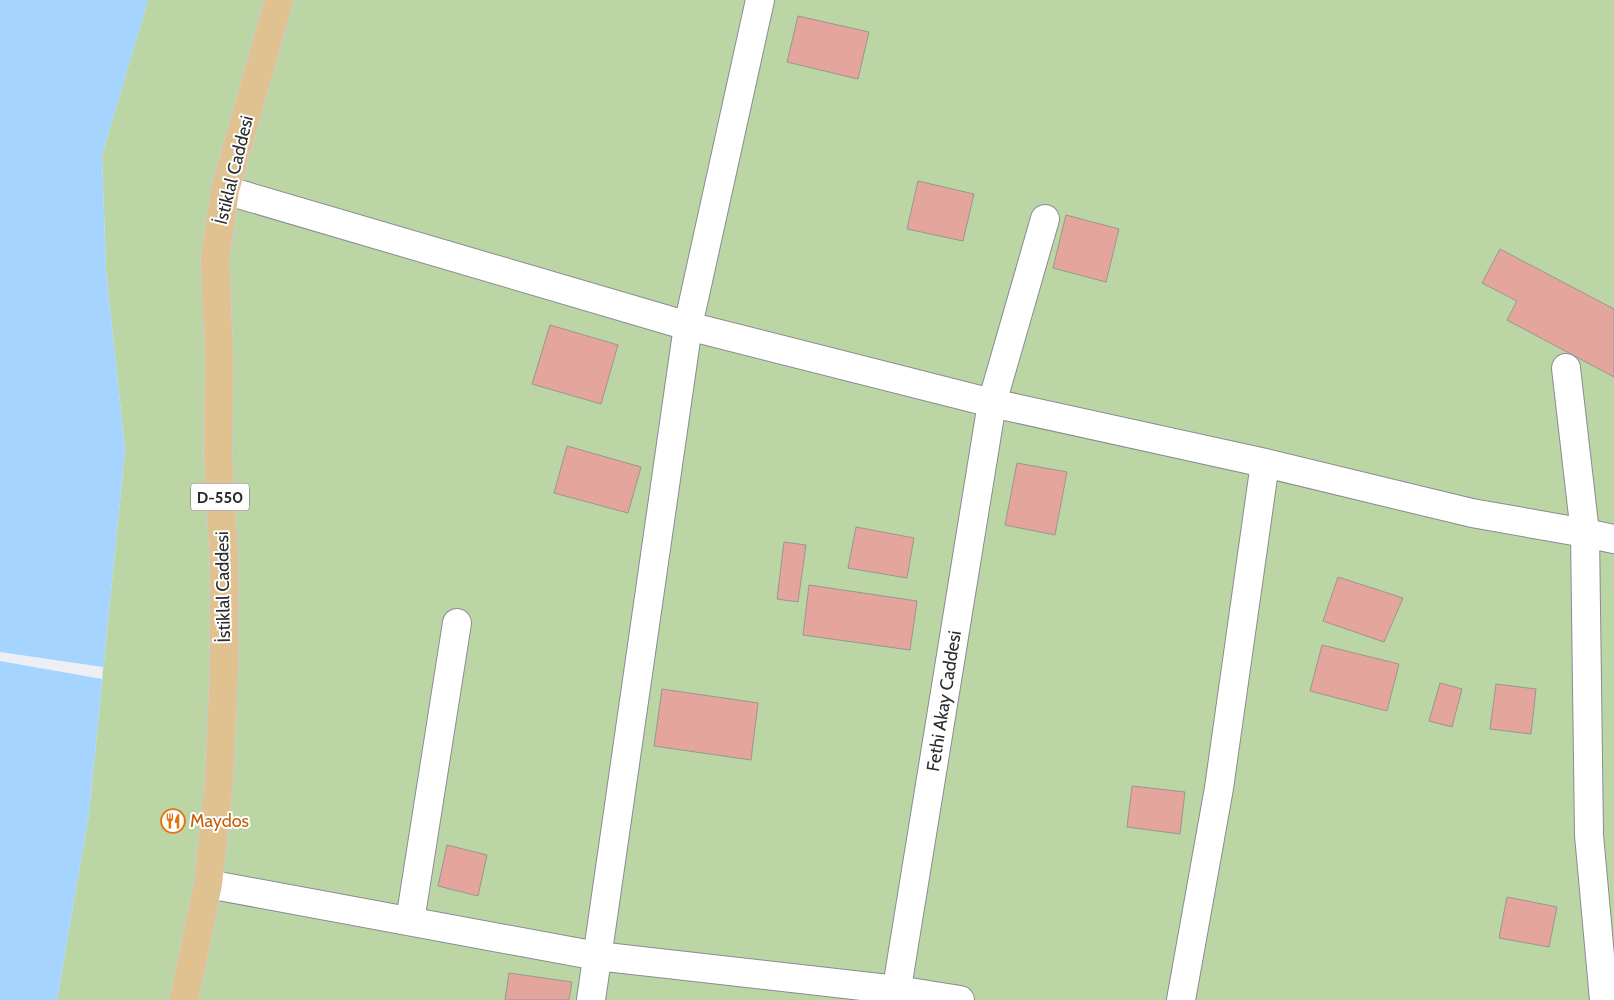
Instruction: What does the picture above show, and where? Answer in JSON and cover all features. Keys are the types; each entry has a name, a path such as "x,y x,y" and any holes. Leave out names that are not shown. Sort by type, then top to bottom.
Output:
{"main road":[{"name":"İstiklal Caddesi","path":"184,1000 208,884 219,781 224,669 224,561 218,454 218,355 215,258 225,190 279,0"}],"street":[{"path":"591,1000 688,326 760,0"},
{"path":"225,190 688,326 992,402 1265,463 1472,513 1614,539"},
{"name":"Fethi Akay Caddesi","path":"896,995 992,402 1045,219"},
{"path":"1566,368 1585,533 1589,835 1604,1000"},
{"path":"1181,1000 1219,788 1265,463"},
{"path":"410,921 457,623"},
{"path":"208,884 597,956 896,995 960,1000"}],"green space":[{"path":"148,0 1614,0 1614,1000 57,1000 89,814 125,450 106,270 102,155"}],"water":[{"path":"0,0 148,0 102,155 106,270 125,450 89,814 57,1000 0,1000"}],"pier":[{"path":"0,652 103,667 102,679 0,661"}],"building":[{"path":"798,16 869,32 858,79 787,62"},
{"path":"918,181 974,194 963,241 907,229"},
{"path":"1066,215 1119,229 1106,282 1053,268"},
{"path":"1500,249 1614,309 1614,377 1507,320 1517,301 1482,283"},
{"path":"550,325 618,345 601,404 532,384"},
{"path":"567,446 641,467 628,513 554,493"},
{"path":"1017,463 1067,472 1055,535 1005,525"},
{"path":"856,527 914,538 907,578 848,568"},
{"path":"784,542 806,545 798,602 777,599"},
{"path":"1338,577 1403,598 1384,642 1323,621"},
{"path":"809,585 917,601 910,650 803,635"},
{"path":"1322,645 1399,664 1387,711 1310,691"},
{"path":"1440,683 1462,689 1452,727 1429,721"},
{"path":"1496,684 1536,689 1531,734 1490,729"},
{"path":"662,689 758,703 751,760 654,746"},
{"path":"1132,786 1185,792 1180,834 1127,827"},
{"path":"447,845 487,855 478,896 438,886"},
{"path":"1507,897 1557,907 1549,947 1499,938"},
{"path":"509,973 572,982 569,1000 505,1000"}],"place":[{"name":"Maydos","path":"173,821"}]}
